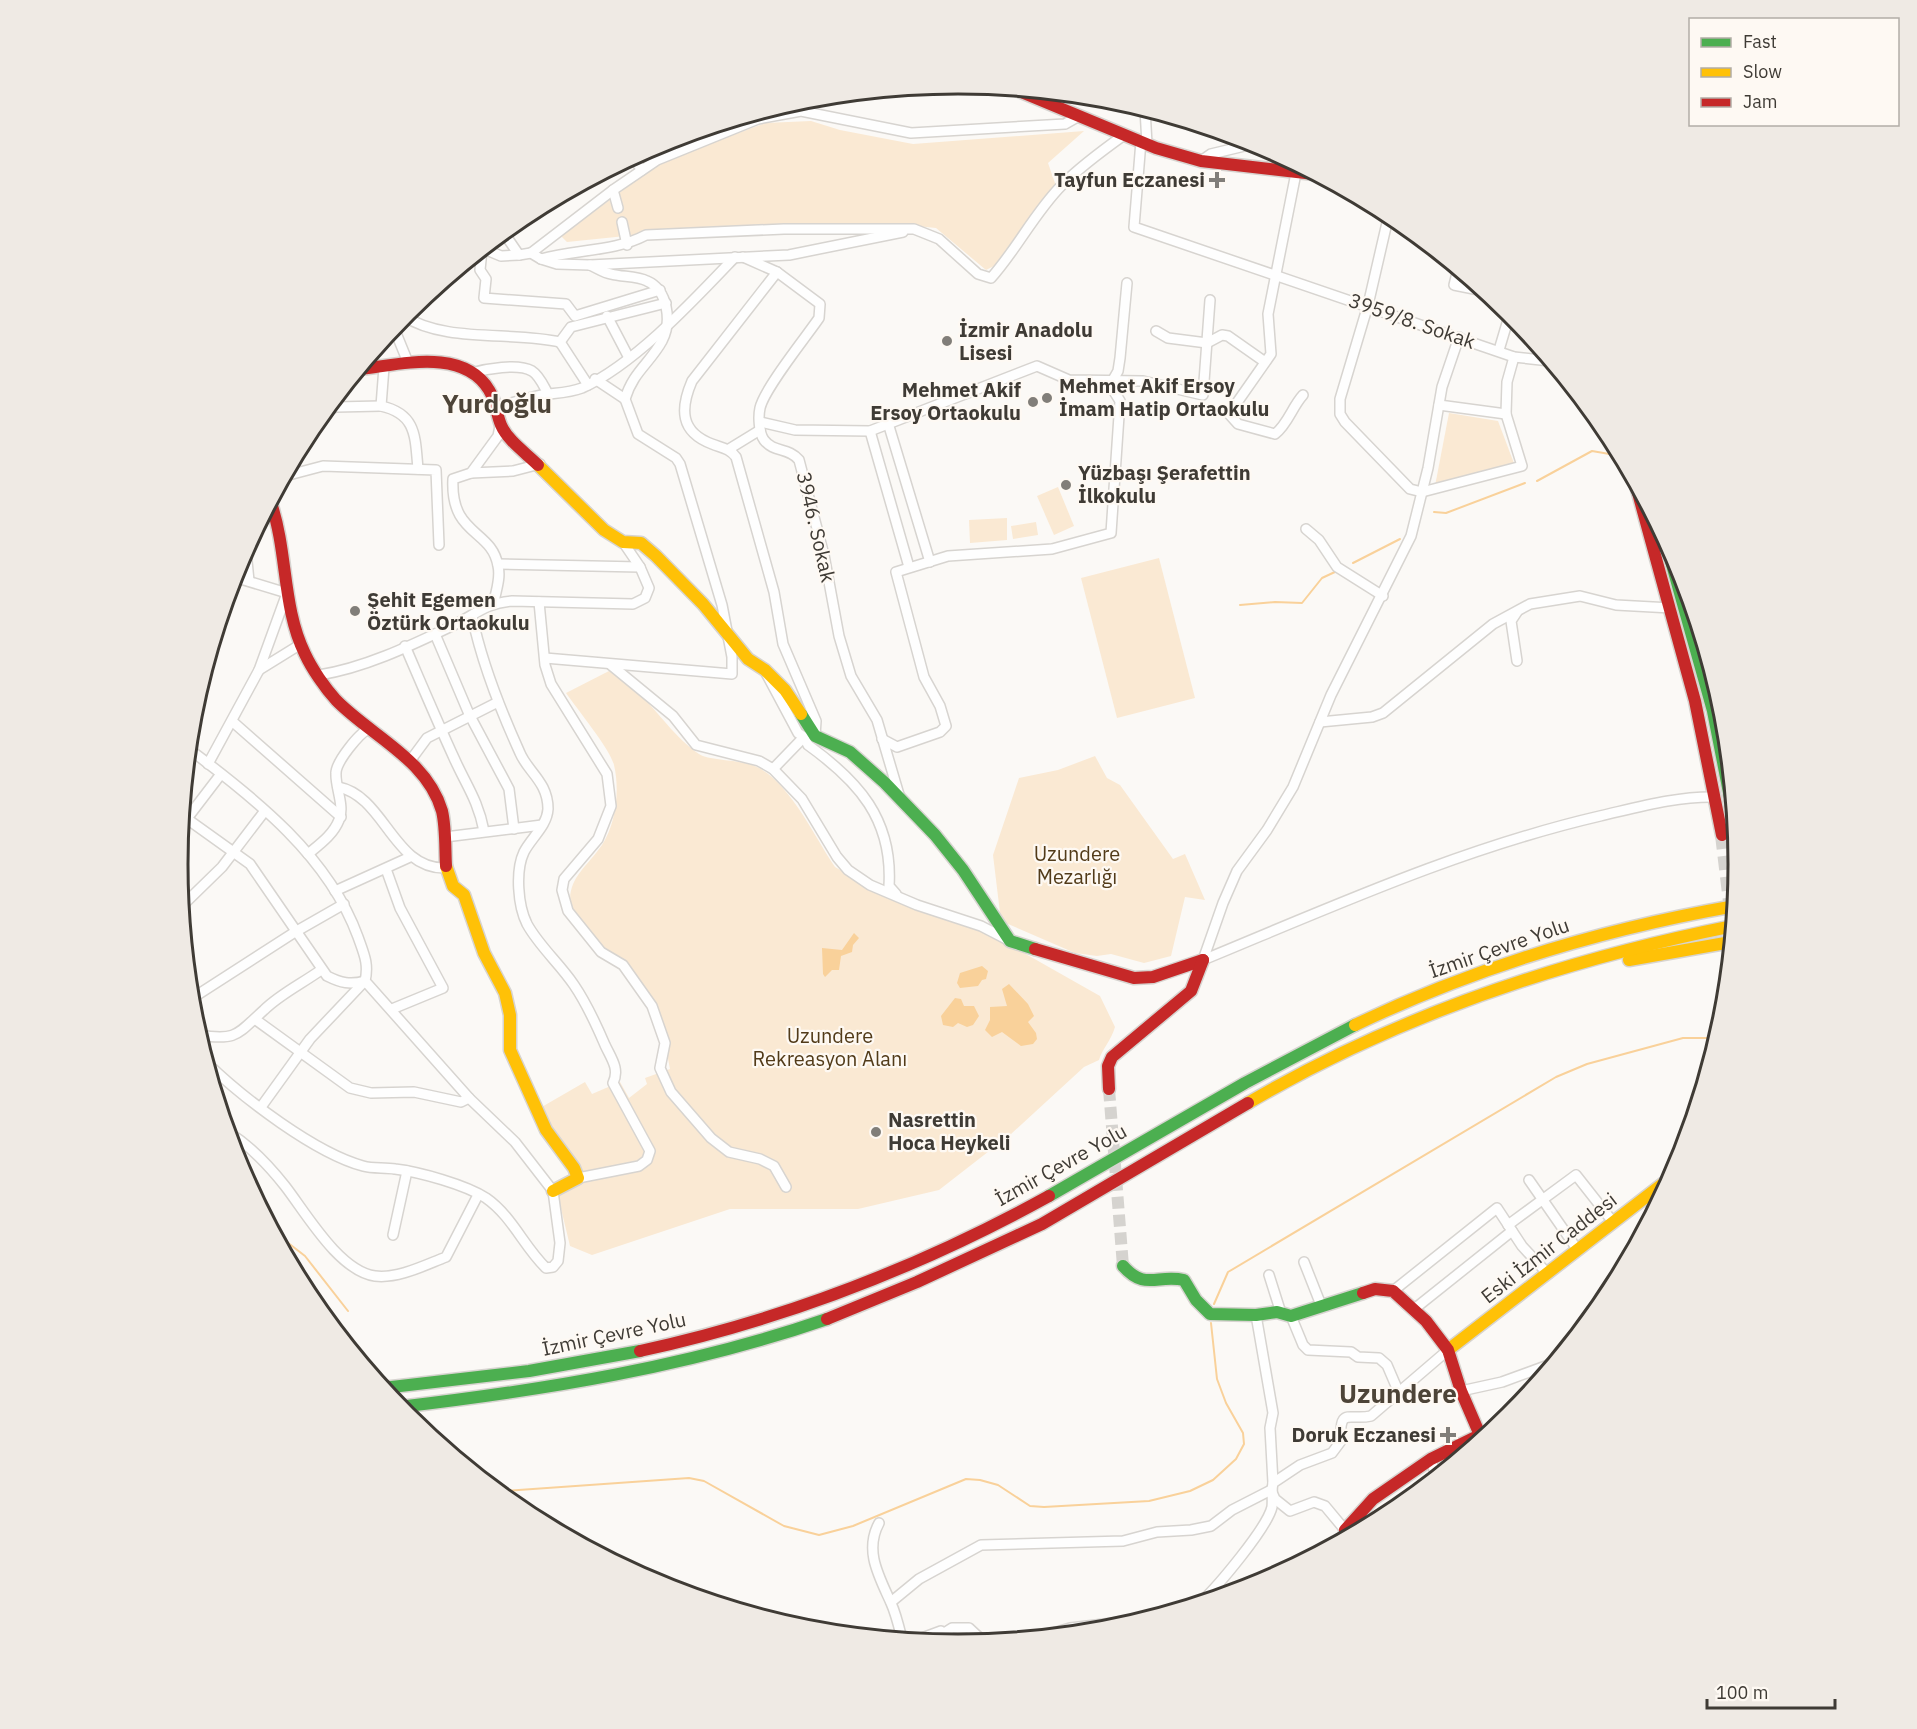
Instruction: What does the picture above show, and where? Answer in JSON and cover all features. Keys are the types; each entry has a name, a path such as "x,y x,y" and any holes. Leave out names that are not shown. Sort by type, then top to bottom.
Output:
{"main road":[{"path":"1051,100 1078,116 1124,135 1201,161 1296,173"},
{"path":"371,368 408,360 451,365 471,373 487,387 497,407 500,426 519,448 540,464 604,530 623,542 641,543 656,556 703,604 748,658 765,670 785,690 810,736 850,752 935,834 963,870 1010,941 1134,978 1161,974 1203,960"},
{"path":"274,512 280,530 289,610 305,655 335,699 410,761 432,789 442,812 446,868 453,886 464,895 484,952 505,993 510,1016 510,1050 546,1130 574,1167 578,1178 553,1191"},
{"path":"1645,516 1704,735 1722,835"},
{"path":"1693,635 1714,716"},
{"name":"İzmir Çevre Yolu","path":"394,1387 562,1366 719,1331 806,1304 901,1266 997,1223 1320,1042 1422,996 1508,962 1572,942 1727,906"},
{"name":"İzmir Çevre Yolu","path":"411,1405 576,1383 674,1362 764,1340 866,1305 1009,1241 1286,1082 1377,1038 1451,1006 1523,979 1675,936 1726,927"},
{"path":"1584,962 1609,964 1680,949 1724,943"},
{"path":"1109,1089 1108,1066 1112,1057 1191,991 1199,976 1203,960"},
{"name":"Eski İzmir Caddesi","path":"1448,1350 1656,1189"},
{"path":"1123,1266 1131,1279 1140,1282 1174,1276 1184,1280 1196,1299 1210,1314 1286,1315 1375,1289 1393,1291 1426,1321 1448,1350 1461,1391 1478,1432"},
{"path":"1352,1526 1372,1499 1431,1459 1469,1441"}],"street":[{"path":"799,111 911,133 1065,124 1078,116"},
{"path":"1144,142 1145,118"},
{"path":"492,253 501,256 531,253 613,190 657,160 721,132"},
{"path":"541,259 564,252 627,245 646,235 712,231 914,229 939,239 976,272 991,278 1012,255 1061,186 1094,156 1124,135"},
{"name":"3959/8. Sokak","path":"1144,142 1134,227 1274,277 1368,305 1514,357 1539,360"},
{"path":"1201,161 1211,154 1237,147"},
{"path":"638,165 642,170"},
{"path":"1296,173 1268,314 1271,354 1231,409 1231,419 1238,424 1275,434 1286,424 1294,405 1303,395"},
{"path":"613,190 618,208"},
{"path":"622,222 627,245"},
{"path":"1387,224 1368,305 1340,399 1340,414 1410,489 1422,492 1522,466 1506,414 1507,382 1514,357"},
{"path":"531,253 557,264 590,265 789,255 868,241 914,229"},
{"path":"509,240 519,255"},
{"path":"739,257 777,272 820,304 819,318 760,408 760,426"},
{"path":"497,407 548,394 564,393 592,382 629,358 666,324 682,313 739,257"},
{"path":"481,261 480,270 486,279 484,298 566,304 575,316 660,290"},
{"path":"590,265 608,274 646,280 660,290 666,303 666,324 662,341 637,372 625,399"},
{"path":"777,272 692,381 684,400 686,423 696,436 729,449 736,457 774,592 783,644 816,722 808,745 854,782 869,804 883,834 890,868 889,886 896,894"},
{"path":"1456,278 1454,285 1468,288"},
{"path":"882,739 897,747 940,732 946,726 940,706 924,677 896,573 948,556 1052,549 1111,533 1120,401 1110,385 1118,371 1127,284"},
{"path":"729,449 760,426 795,430 870,431 1038,366 1069,380 1143,381 1203,395 1210,300"},
{"path":"560,342 571,327 607,316 666,303"},
{"path":"607,316 629,358"},
{"path":"412,322 417,325 441,330 542,338 560,342 592,382 625,399 638,434 676,458 680,464 729,636 732,674 546,658"},
{"path":"1499,350 1507,324"},
{"path":"1156,331 1168,338 1207,344 1222,335 1228,336 1265,362"},
{"path":"398,337 408,360"},
{"path":"1203,960 1223,903 1238,871 1293,787 1331,695 1383,596 1411,536 1422,492 1442,387 1459,337"},
{"path":"381,406 384,367"},
{"path":"471,373 491,367 530,370 538,377 548,394"},
{"path":"1439,405 1506,414"},
{"path":"340,407 381,406 396,409 408,419 414,435 418,469"},
{"path":"888,423 930,562"},
{"path":"471,473 498,436 500,426"},
{"name":"3946. Sokak","path":"760,426 763,439 771,447 792,451 799,460 824,555 839,636 851,676 877,720 900,798"},
{"path":"870,431 909,567"},
{"path":"494,602 500,578 498,564 494,553 463,522 455,509 453,479 471,473 513,471 540,464"},
{"path":"296,473 323,466 436,470 439,545"},
{"path":"888,492 907,486"},
{"path":"1306,529 1319,540 1337,567 1383,596"},
{"path":"319,675 340,672 435,634 472,616 494,602 633,604 645,598 649,588 640,567 623,542"},
{"path":"498,564 640,567"},
{"path":"248,568 249,581"},
{"path":"208,764 259,670 287,592 243,579"},
{"path":"1320,722 1372,717 1383,713 1493,624 1530,604 1580,596 1616,605 1671,608"},
{"path":"539,602 551,684 607,774 611,806 598,839 564,879 562,890 568,911 601,952 623,964 652,1006 665,1043 660,1068 671,1092 711,1138 729,1152 760,1159 774,1166 786,1187"},
{"path":"1517,661 1511,621 1518,610"},
{"path":"472,616 480,657 522,757 535,771 543,787 548,809 542,825 523,854 520,885 522,910 527,924 574,984 590,1010 616,1070 613,1083 650,1151 647,1160 639,1166 578,1178"},
{"path":"435,634 469,714 509,789 514,829"},
{"path":"259,670 301,644"},
{"path":"405,646 441,729 480,809 484,831"},
{"path":"611,665 673,716 696,745 759,761 773,768 802,799 837,857 848,870 870,885 981,926 1010,941"},
{"path":"410,761 427,738 469,714 498,702"},
{"path":"232,722 341,817"},
{"path":"308,854 332,834 341,817 335,771 356,740 369,729"},
{"path":"773,768 810,736"},
{"path":"196,755 264,812 308,854 344,904 368,966 364,981 310,1040 261,1107"},
{"path":"190,812 221,774"},
{"path":"338,787 354,790 410,857 433,868 446,868"},
{"path":"1203,960 1393,881 1504,841 1537,831 1689,796 1716,797"},
{"path":"189,899 222,867 264,812"},
{"path":"190,823 213,836 232,853 250,864 321,970 341,983 352,984 364,981"},
{"path":"445,837 542,825"},
{"path":"335,891 410,857"},
{"path":"387,869 400,909 443,988 392,1009"},
{"path":"200,993 295,932 344,904"},
{"path":"208,1035 230,1036 248,1027 263,1010 321,970"},
{"path":"217,1073 240,1093 350,1162 367,1167 407,1171 478,1195 496,1207 546,1268 553,1267 558,1261 560,1243 553,1191 515,1142 469,1098 392,1009 364,981"},
{"path":"256,1020 285,1043 303,1052 336,1080 360,1091 414,1092 461,1102 469,1098"},
{"path":"240,1141 284,1184 335,1250 354,1269 375,1276 400,1274 446,1257 478,1195"},
{"path":"393,1235 407,1171"},
{"path":"1413,1310 1543,1199 1576,1174 1613,1222"},
{"path":"1529,1180 1577,1250"},
{"path":"1393,1291 1497,1208 1522,1246 1548,1274"},
{"path":"1304,1262 1321,1305"},
{"path":"1269,1275 1286,1315 1308,1350 1351,1352 1358,1357 1379,1358 1386,1365 1399,1393"},
{"path":"1214,1591 1272,1507 1270,1428 1273,1413 1256,1315"},
{"path":"891,1602 919,1579 981,1545 1123,1541 1157,1532 1211,1526 1232,1510 1272,1487 1300,1465 1335,1450 1341,1442 1339,1429 1344,1420 1357,1415 1371,1416 1448,1350"},
{"path":"1461,1391 1502,1382 1540,1368"},
{"path":"1431,1459 1434,1469"},
{"path":"1272,1487 1275,1499 1290,1511 1314,1502 1325,1506 1345,1530"},
{"path":"879,1522 872,1536 872,1554 881,1586 891,1602 900,1632"},
{"path":"943,1634 952,1628"},
{"path":"929,1633 952,1628 969,1628 975,1634"}],"green space":[{"path":"811,121 840,130 913,144 1084,131 1048,163 1056,186 994,266 986,270 936,228 916,226 704,228 567,242 561,236 661,162 765,123"},
{"path":"1449,413 1498,421 1515,466 1435,486"},
{"path":"1058,487 1074,526 1054,535 1037,496"},
{"path":"1007,518 1007,540 970,543 969,520"},
{"path":"1036,522 1038,535 1013,539 1011,526"},
{"path":"1159,558 1195,698 1117,718 1081,578"},
{"name":"Uzundere Rekreasyon Alanı","path":"609,671 634,688 676,734 699,754 710,758 750,764 769,775 791,797 835,867 892,900 963,925 989,930 1024,953 1100,996 1115,1027 1099,1060 1084,1067 1011,1134 939,1190 858,1209 730,1209 592,1255 570,1246 558,1196 581,1184 581,1174 540,1108 585,1082 592,1094 620,1082 629,1098 647,1084 645,1078 670,1069 660,1023 645,992 630,974 586,938 575,921 571,908 572,887 581,871 602,845 611,827 616,807 617,785 611,758 566,693"},
{"name":"Uzundere Mezarlığı","path":"1095,756 1107,778 1120,785 1173,859 1185,854 1205,900 1185,897 1171,956 1144,963 1111,954 1097,956 1075,953 1001,921 993,855 1019,778 1058,770"}],"shaded area":[{"path":"854,933 859,938 853,945 852,952 841,956 839,970 832,970 825,977 822,948 842,950"},
{"path":"982,966 988,971 986,979 982,980 978,986 960,988 957,983 960,973"},
{"path":"1009,984 1028,1004 1034,1016 1028,1022 1036,1033 1037,1039 1033,1044 1021,1046 1002,1032 992,1037 985,1030 990,1020 990,1007 1007,1006 1002,989"},
{"path":"955,998 961,999 964,1006 974,1006 979,1016 973,1025 967,1027 958,1023 953,1027 943,1025 941,1016"}],"waterway":[{"path":"1537,481 1592,451 1609,454"},
{"path":"1434,512 1446,513 1525,483"},
{"path":"1353,563 1400,539"},
{"path":"1240,605 1275,602 1302,603 1322,578 1337,571"},
{"path":"1214,1304 1228,1272 1556,1077 1587,1064 1683,1038 1708,1038"},
{"path":"288,1243 305,1256 348,1311"},
{"path":"511,1490 689,1478 704,1481 784,1526 819,1535 853,1526 966,1479 998,1485 1030,1506 1149,1501 1190,1491 1213,1480 1236,1459 1244,1444 1243,1433 1226,1403 1217,1379 1211,1323"}],"tunnel":[{"path":"1722,835 1728,886"},
{"path":"1109,1089 1123,1266"}],"traffic: fast":[{"path":"1683,604 1716,725"},
{"path":"801,714 815,736 850,752 885,783 935,835 963,870 1010,941 1035,949"},
{"path":"1049,1196 1245,1083 1355,1025"},
{"path":"1123,1266 1131,1274 1145,1280 1184,1280 1196,1300 1210,1314 1256,1315 1277,1312 1291,1316 1363,1293"},
{"path":"411,1405 508,1393 615,1375 722,1351 827,1319"},
{"path":"394,1387 529,1371 640,1351"}],"traffic: slow":[{"path":"538,465 604,530 623,542 641,543 656,556 703,604 748,659 765,670 785,690 801,714"},
{"path":"446,866 453,886 464,895 484,953 505,993 510,1015 510,1050 546,1130 574,1168 578,1178 553,1191"},
{"path":"1355,1025 1447,985 1541,952 1637,926 1727,907"},
{"path":"1248,1103 1363,1043 1483,994 1607,956 1726,928"},
{"path":"1629,960 1724,943"},
{"path":"1448,1350 1656,1189"}],"traffic: jam":[{"path":"1038,99 1156,148 1201,161 1294,172"},
{"path":"371,368 429,362 447,363 463,368 478,377 489,390 504,431 538,465"},
{"path":"274,513 292,618 305,654 319,678 336,700 411,763 435,793 442,811 446,866"},
{"path":"1644,515 1695,701 1722,835"},
{"path":"1035,949 1134,978 1153,977 1203,960"},
{"path":"1109,1089 1108,1066 1112,1057 1191,991 1203,960"},
{"path":"827,1319 917,1282 1042,1224 1248,1103"},
{"path":"640,1351 746,1324 850,1288 951,1245 1049,1196"},
{"path":"1363,1293 1375,1289 1393,1291 1426,1321 1448,1350 1461,1391 1478,1432"},
{"path":"1345,1530 1373,1499 1431,1459 1469,1441"}],"place":[{"name":"Tayfun Eczanesi","path":"1217,180"},
{"name":"İzmir Anadolu Lisesi","path":"947,341"},
{"name":"Mehmet Akif Ersoy İmam Hatip Ortaokulu","path":"1047,398"},
{"name":"Mehmet Akif Ersoy Ortaokulu","path":"1033,402"},
{"name":"Yüzbaşı Şerafettin İlkokulu","path":"1066,485"},
{"name":"Şehit Egemen Öztürk Ortaokulu","path":"355,611"},
{"name":"Nasrettin Hoca Heykeli","path":"876,1132"},
{"name":"Doruk Eczanesi","path":"1448,1435"}],"district":[{"name":"Yurdoğlu","path":"497,404"},
{"name":"Uzundere","path":"1398,1394"}]}
